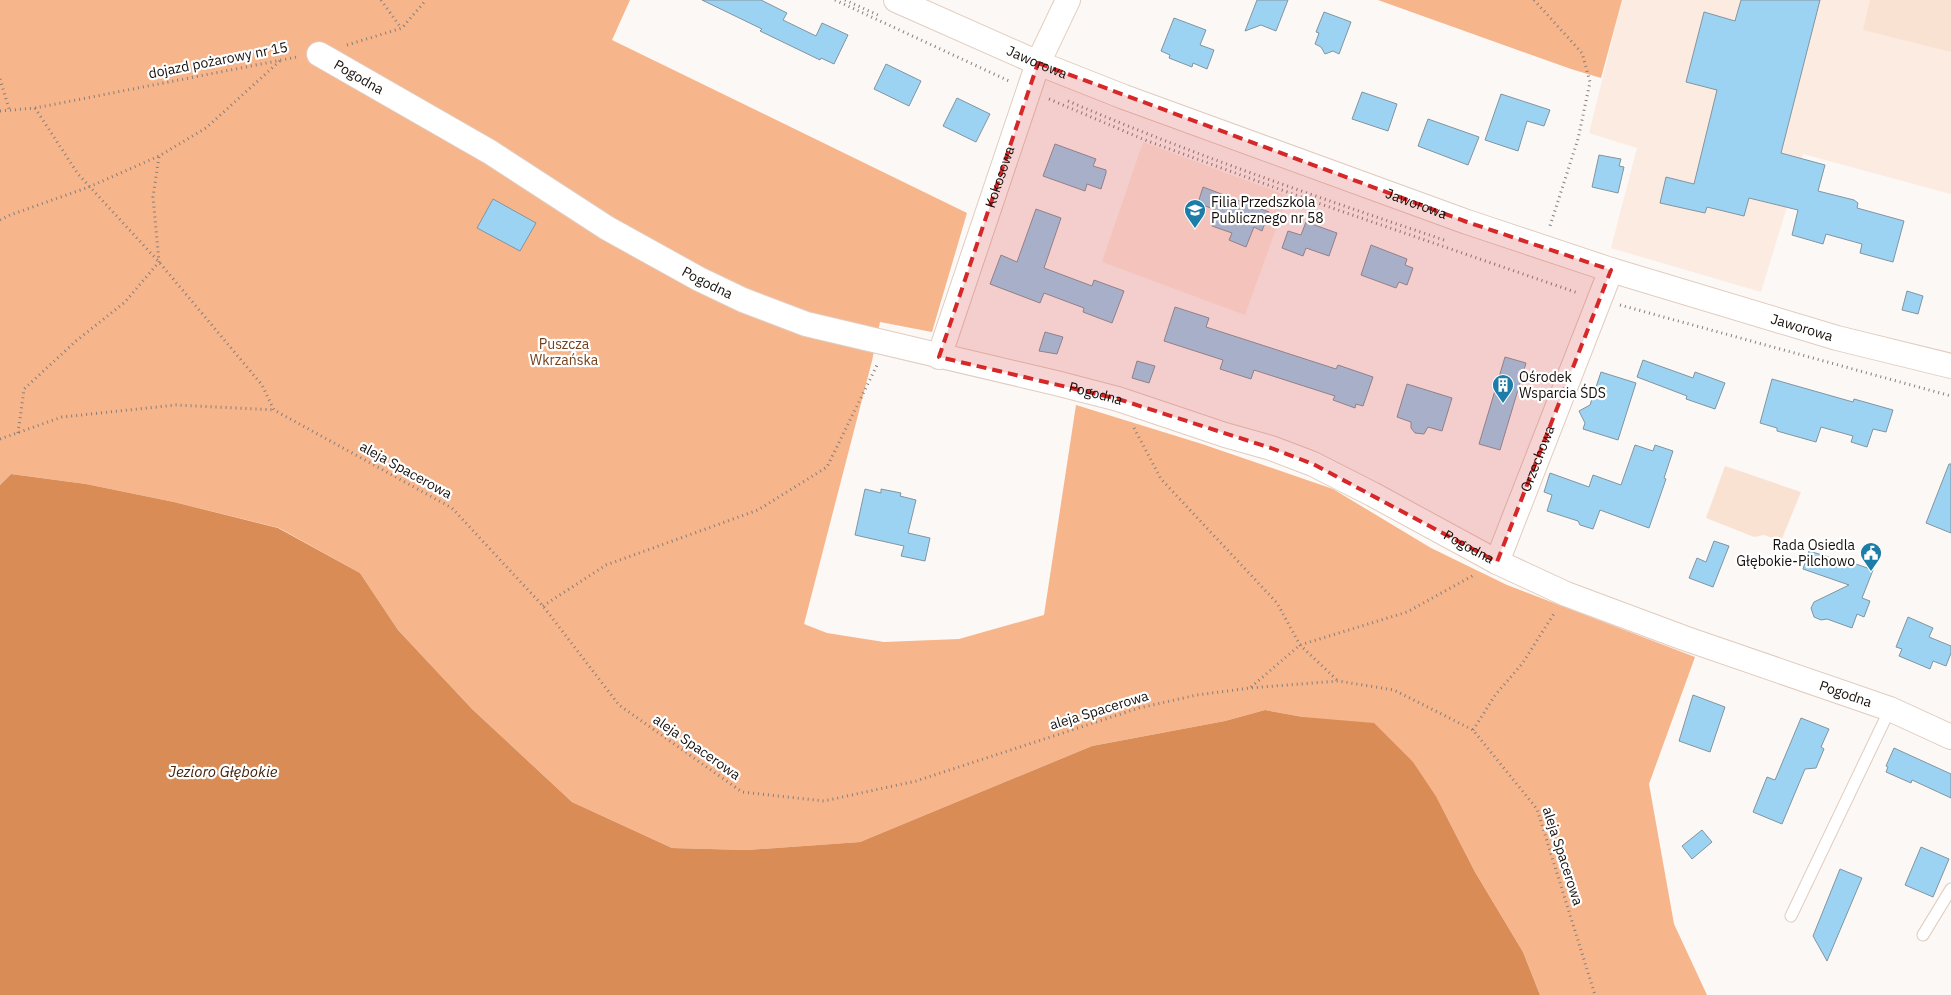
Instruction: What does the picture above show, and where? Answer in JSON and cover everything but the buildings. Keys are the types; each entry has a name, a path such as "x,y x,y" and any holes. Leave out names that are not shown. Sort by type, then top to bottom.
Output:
{"street":[{"name":"Jaworowa","path":"896,0 1038,63 1124,97 1467,222 1611,270 1837,338 1951,366"},
{"name":"Kokosowa","path":"939,357 1038,63 1068,0"},
{"name":"Pogodna","path":"319,54 490,152 607,228 699,279 743,300 806,324 1118,399 1225,435 1271,448 1313,464 1497,562 1566,594 1684,638 1890,710 1951,737"},
{"name":"Orzechowa","path":"1497,562 1611,270"}],"lane":[{"name":"Pogodna","path":"1791,916 1890,710"},
{"path":"1923,935 1951,889"}],"path":[{"path":"381,0 402,28 426,0"},
{"path":"1534,0 1582,53 1590,82 1578,139 1550,227"},
{"name":"dojazd pożarowy nr 15","path":"0,111 35,108 282,59 319,54 402,28"},
{"path":"0,220 89,187 159,156 206,128 282,59"},
{"path":"0,79 9,109"},
{"path":"0,440 62,417 176,405 274,410 262,385 159,262 78,174 35,108"},
{"path":"18,433 24,389 76,341 125,302 159,262 153,197 159,156"},
{"path":"543,606 606,566 758,510 827,467 888,344"},
{"path":"1118,399 1161,479 1277,603 1300,645 1338,681"},
{"name":"aleja Spacerowa","path":"274,410 452,508 543,606 619,705 742,792 824,801 916,781 1139,708 1198,695 1250,688 1338,681 1394,690 1473,730 1537,809 1596,995"},
{"path":"1250,688 1300,645 1407,612 1497,562"},
{"path":"1473,730 1496,694 1522,664 1566,594"}],"highlighted area":[{"path":"1038,63 1467,222 1611,270 1497,562 1313,464 1271,448 1118,399 939,357"}],"shaded area":[{"path":"1622,0 1951,0 1951,194 1803,154 1761,292 1611,248 1637,148 1589,133"},
{"path":"1870,0 1951,0 1951,52 1863,30"},
{"name":"Filia Przedszkola Publicznego nr 58","path":"1143,142 1288,196 1245,315 1102,262"},
{"path":"1725,466 1801,492 1781,541 1764,535 1754,537 1706,518"}],"green space":[{"name":"Puszcza Wkrzańska","path":"0,0 630,0 612,40 967,213 932,332 880,322 872,361 804,624 827,633 884,642 959,639 1044,615 1076,405 1202,444 1333,489 1431,548 1507,585 1695,657 1649,784 1674,924 1707,995 1540,995 1523,952 1475,872 1437,798 1303,717 1265,710 1225,721 1092,746 860,842 747,850 672,848 572,802 472,709 398,630 360,573 279,528 174,502 86,484 11,474 0,485"},
{"path":"1378,0 1622,0 1601,78"}],"water":[{"name":"Jezioro Głębokie","path":"11,474 86,484 174,502 278,528 360,573 398,630 472,709 572,802 672,848 747,850 860,842 1092,746 1225,721 1265,710 1303,717 1374,723 1413,762 1437,798 1475,872 1523,952 1540,995 0,995 0,485"}],"place":[{"name":"Filia Przedszkola Publicznego nr 58","path":"1195,229"},
{"name":"Ośrodek Wsparcia ŚDS","path":"1503,404"},
{"name":"Rada Osiedla Głębokie-Pilchowo","path":"1871,572"}]}
